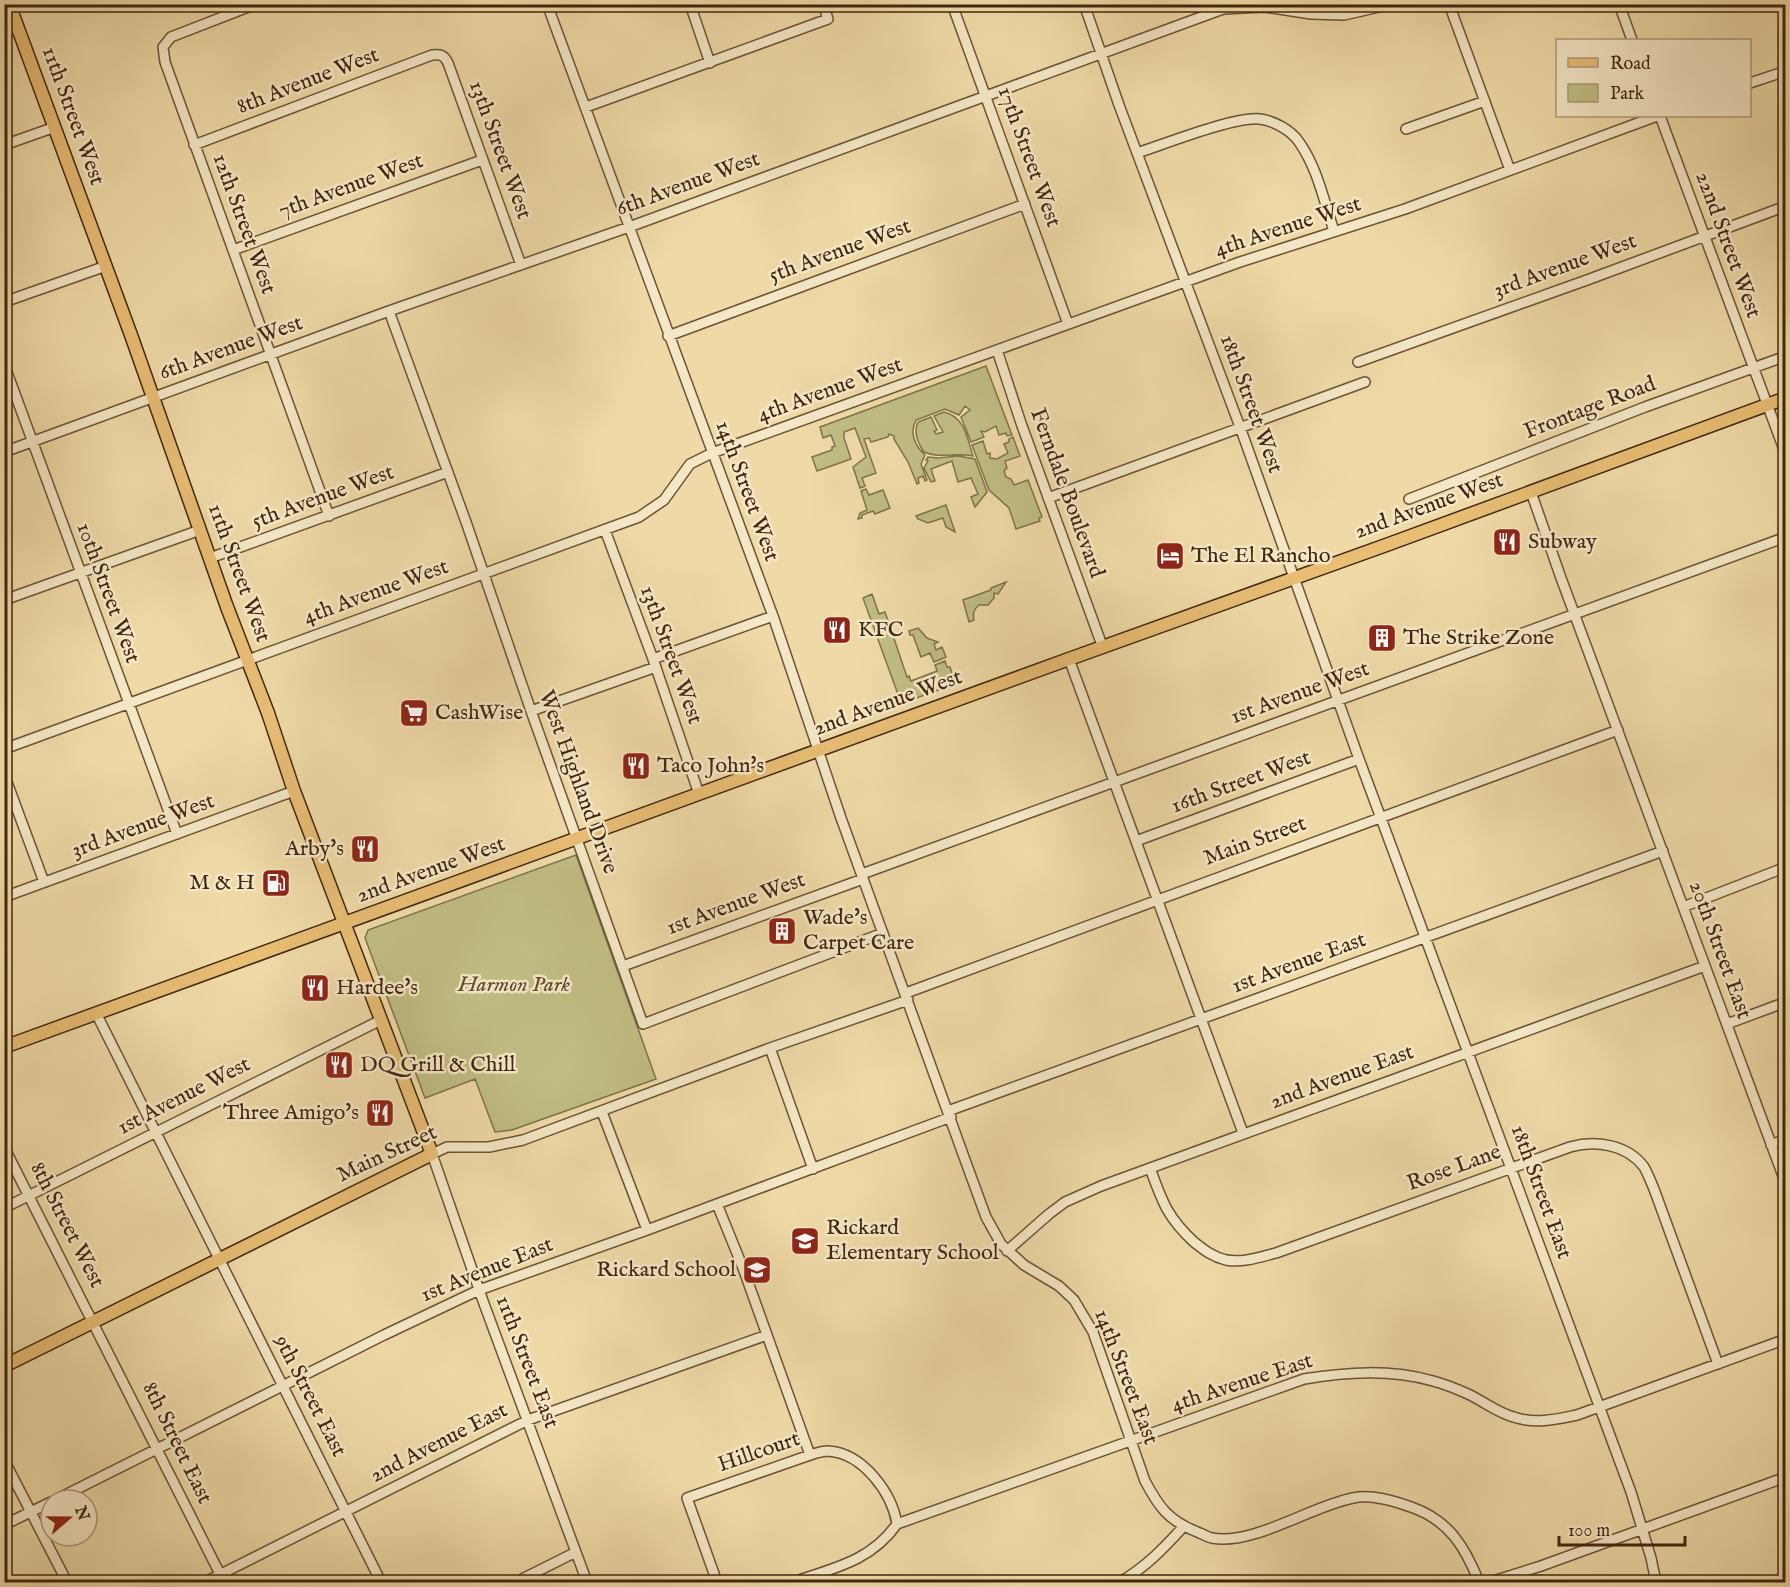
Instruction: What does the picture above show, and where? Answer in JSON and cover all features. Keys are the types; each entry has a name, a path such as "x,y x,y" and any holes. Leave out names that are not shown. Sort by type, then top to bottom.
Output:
{"main road":[{"name":"11th Street West","path":"9,4 294,791 432,1154"},
{"name":"2nd Avenue West","path":"4,1047 1785,398"},
{"name":"Main Street","path":"4,1366 432,1154"}],"street":[{"name":"12th Street West","path":"255,4 171,37 163,47 165,62 329,516"},
{"name":"14th Street West","path":"547,4 773,616 862,876 907,996"},
{"path":"690,4 710,63"},
{"path":"586,107 828,20 823,4"},
{"name":"17th Street West","path":"952,4 1068,324"},
{"name":"18th Street West","path":"1084,4 1381,817"},
{"name":"6th Avenue West","path":"4,452 389,311 629,227 1101,54 1222,7 1265,7 1311,14 1344,15 1392,4"},
{"path":"1449,4 1510,170"},
{"path":"1619,4 1632,39"},
{"name":"8th Avenue West","path":"194,145 437,54"},
{"name":"13th Street West","path":"437,54 445,57 448,63 521,265"},
{"path":"1751,82 1785,71"},
{"path":"1406,129 1485,101"},
{"name":"4th Avenue West","path":"4,749 639,518 664,500 690,464 712,453 1186,281 1405,209 1656,117"},
{"name":"22nd Street West","path":"1659,117 1785,455"},
{"path":"1137,153 1236,121 1260,119 1281,126 1298,140 1313,170 1334,231"},
{"path":"4,145 55,127"},
{"name":"7th Avenue West","path":"233,250 482,160"},
{"name":"5th Avenue West","path":"668,336 1025,204"},
{"name":"3rd Avenue West","path":"1358,362 1785,206"},
{"path":"4,302 105,266"},
{"name":"West Highland Drive","path":"389,311 643,1024 884,933"},
{"name":"Ferndale Boulevard","path":"997,350 1021,423 1103,648"},
{"name":"Frontage Road","path":"1409,500 1635,411 1785,356"},
{"name":"10th Street West","path":"4,364 177,834"},
{"path":"1048,498 1365,382"},
{"name":"5th Avenue West","path":"210,558 448,472"},
{"name":"20th Street East","path":"1531,492 1785,1184"},
{"path":"4,600 200,530"},
{"name":"13th Street West","path":"605,530 699,794"},
{"name":"1st Avenue West","path":"623,966 1114,782 1785,537"},
{"path":"531,711 773,616"},
{"path":"1069,659 1243,1133"},
{"name":"Main Street","path":"432,1154 447,1147 508,1144 602,1112 1157,899 1618,730"},
{"name":"16th Street West","path":"1136,842 1359,759"},
{"path":"4,774 44,882"},
{"name":"3rd Avenue West","path":"4,897 294,791"},
{"name":"18th Street East","path":"1381,817 1631,1492 1656,1582"},
{"name":"1st Avenue East","path":"79,1488 384,1335 479,1290 813,1168 1201,1019 1663,851"},
{"path":"1683,907 1785,867"},
{"name":"2nd Avenue East","path":"1007,1251 1065,1202 1101,1186 1705,966"},
{"name":"14th Street East","path":"907,996 986,1217 1007,1251 1024,1265 1059,1286 1074,1300 1093,1332 1145,1481 1157,1503 1173,1521 1212,1538 1230,1539 1247,1536 1355,1497 1391,1500 1423,1511 1449,1529 1470,1559 1479,1582"},
{"path":"1727,1024 1785,1002"},
{"name":"9th Street East","path":"96,1013 381,1582"},
{"name":"1st Avenue West","path":"4,1208 381,1020"},
{"path":"770,1048 813,1168"},
{"path":"602,1112 647,1230"},
{"path":"1771,1145 1785,1139"},
{"name":"Rose Lane","path":"1150,1168 1175,1224 1207,1253 1227,1260 1252,1260 1585,1143 1603,1144 1624,1150 1644,1167 1654,1189 1718,1364"},
{"name":"8th Street West","path":"4,1147 94,1322"},
{"name":"11th Street East","path":"432,1154 479,1290 587,1582"},
{"path":"717,1204 810,1455"},
{"name":"8th Street East","path":"94,1322 222,1579"},
{"name":"2nd Avenue East","path":"205,1582 222,1579 346,1512 528,1420 767,1335"},
{"name":"4th Avenue East","path":"793,1582 870,1552 887,1539 897,1524 1304,1379 1343,1373 1390,1373 1433,1381 1468,1394 1518,1419 1548,1421 1577,1415 1785,1339"},
{"name":"Hillcourt","path":"717,1582 687,1498 810,1455 827,1451 846,1455 865,1468 883,1489 896,1514 897,1524"},
{"path":"4,1460 67,1582"},
{"path":"1490,1582 1785,1477"},
{"name":"1st Avenue East","path":"4,1525 39,1508"},
{"path":"1120,1582 1158,1555 1184,1526"},
{"path":"516,1582 576,1552"}],"green space":[{"path":"986,366 1012,435 1007,436 1006,433 999,435 996,426 985,432 981,431 984,437 971,442 961,417 970,410 965,406 959,415 945,409 916,420 914,425 914,439 918,448 925,455 921,464 927,480 925,481 923,476 918,478 919,483 917,484 894,436 889,434 888,437 871,442 869,438 864,439 876,473 862,478 865,486 860,488 853,467 866,457 855,428 844,432 851,459 817,471 812,457 832,450 835,446 831,435 823,438 820,427"},
{"path":"944,412 957,418 961,423 973,456 936,455 924,452 917,437 918,422 931,417 937,430 934,431 936,434 943,432 934,416"},
{"path":"1013,437 1020,456 1005,461 1006,477 1011,479 1014,485 1028,480 1042,517 1039,518 1040,521 1016,529 1009,508 989,490 972,445 983,441 987,454 990,453 990,458 997,459 1008,453 1004,444"},
{"path":"958,456 975,459 987,492 975,507 971,497 978,494 971,478 958,482 952,461 931,469 935,481 931,482 924,468 928,457"},
{"path":"866,489 869,495 883,490 890,508 875,514 873,511 858,519 860,513 867,510 861,491"},
{"path":"946,505 955,532 946,527 943,518 928,523 916,516"},
{"path":"1006,582 998,594 994,593 994,598 988,605 977,607 974,620 969,622 963,600"},
{"path":"872,594 879,614 885,612 907,677 909,676 911,681 937,671 935,665 945,661 947,667 950,667 955,684 903,703 900,700 863,598"},
{"path":"918,628 927,638 938,642 934,644 936,650 942,647 946,657 934,662 930,653 921,657 913,635 910,635 909,631"},
{"name":"Harmon Park","path":"576,855 656,1079 512,1130 495,1132 475,1079 425,1098 365,938 368,930"}],"place":[{"name":"Subway","path":"1507,542"},
{"name":"The El Rancho","path":"1170,556"},
{"name":"KFC","path":"837,630"},
{"name":"The Strike Zone","path":"1382,638"},
{"name":"CashWise","path":"414,713"},
{"name":"Taco John's","path":"636,766"},
{"name":"Arby's","path":"365,849"},
{"name":"M & H","path":"276,883"},
{"name":"Wade's Carpet Care","path":"782,931"},
{"name":"Hardee's","path":"315,988"},
{"name":"DQ Grill & Chill","path":"339,1065"},
{"name":"Three Amigo's","path":"380,1113"},
{"name":"Rickard Elementary School","path":"805,1241"},
{"name":"Rickard School","path":"757,1270"}]}
